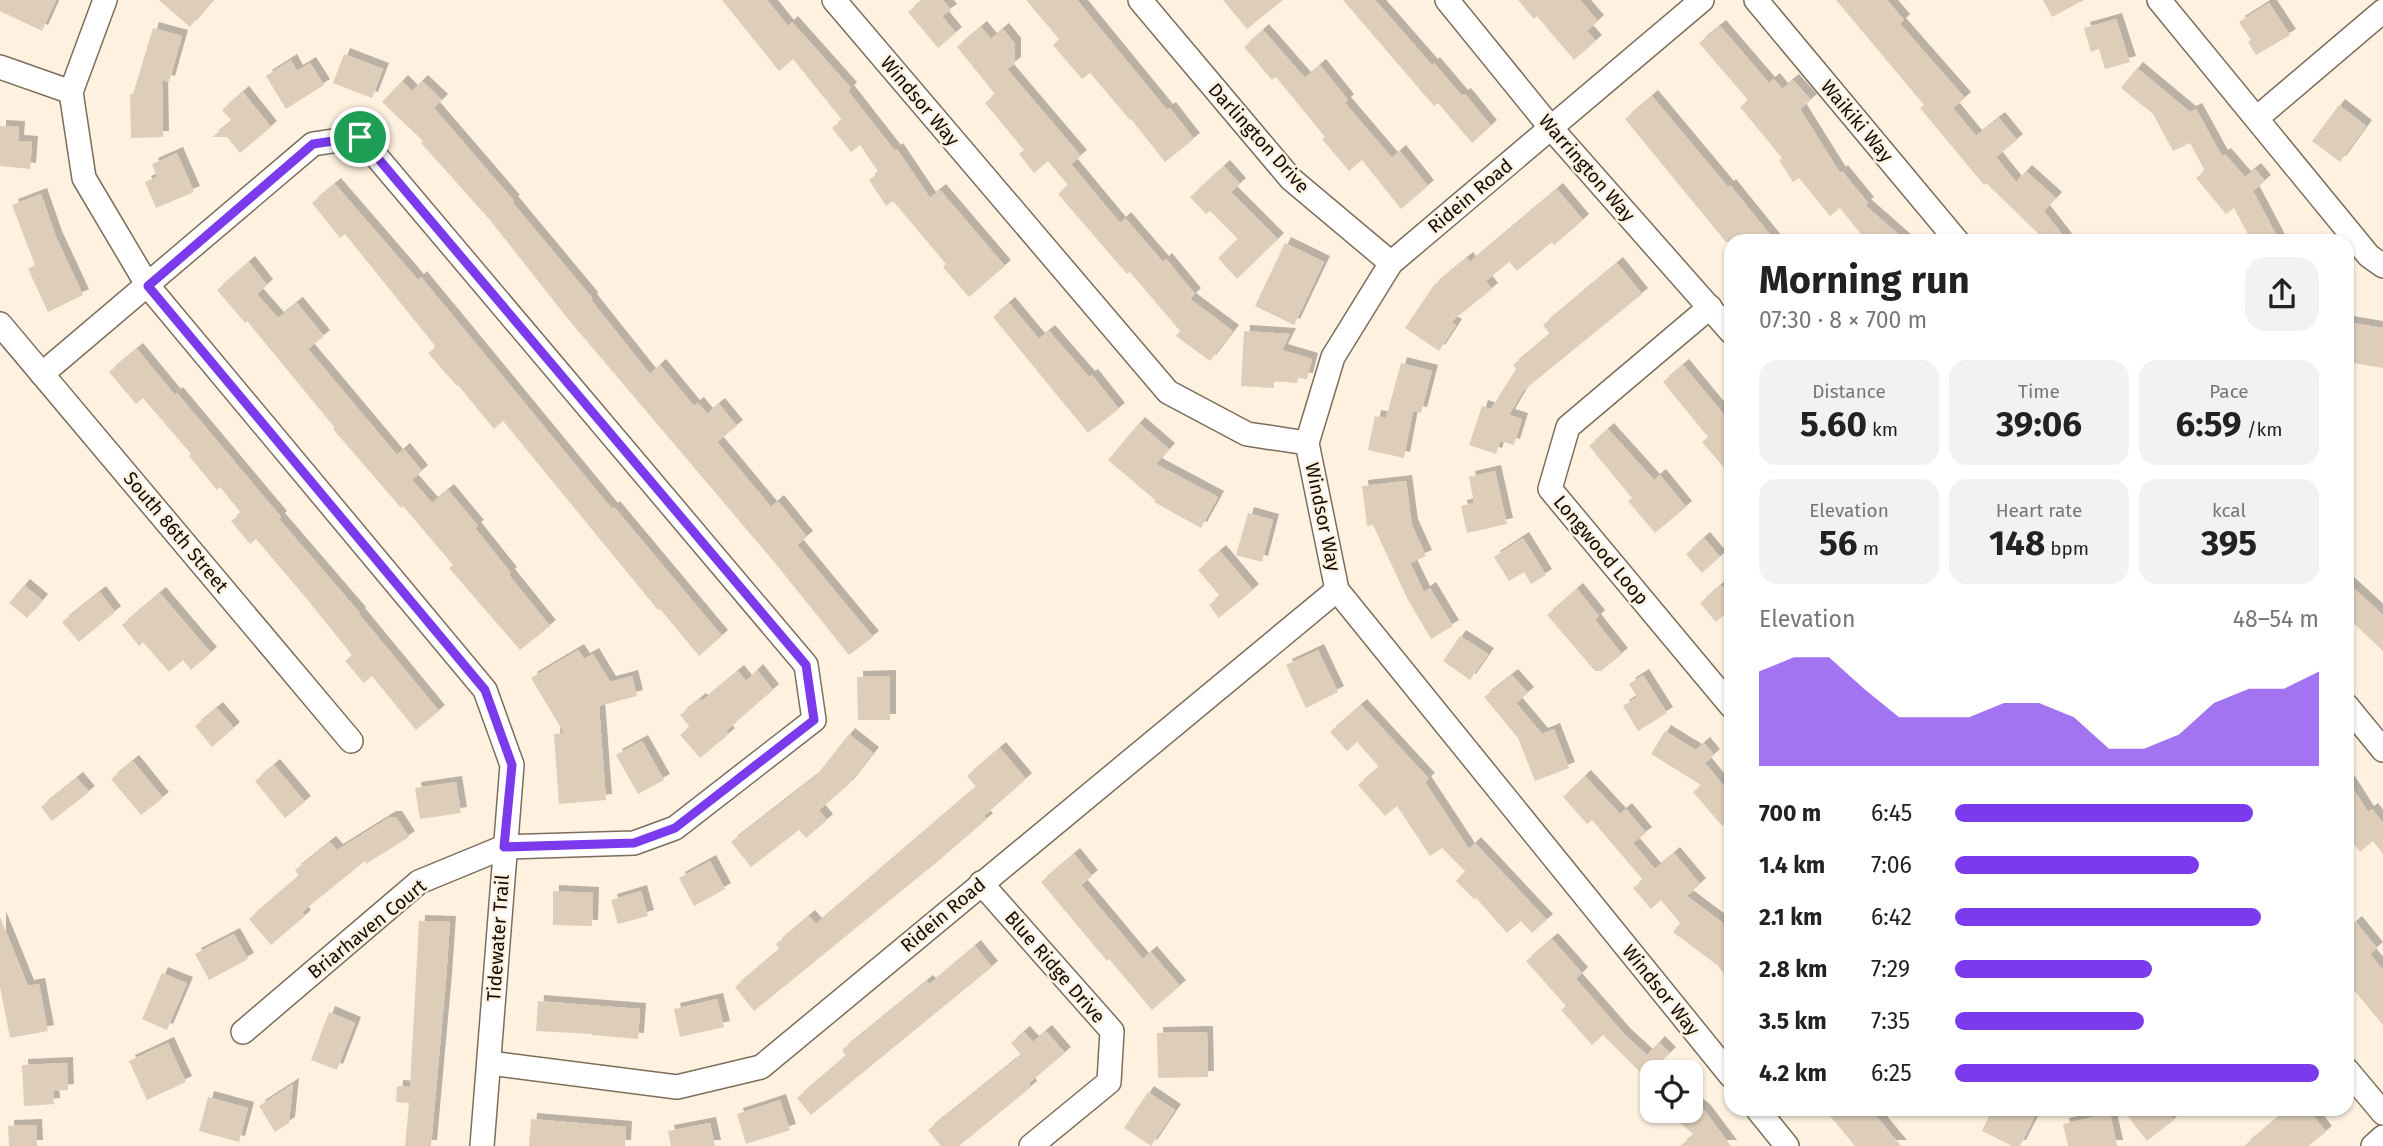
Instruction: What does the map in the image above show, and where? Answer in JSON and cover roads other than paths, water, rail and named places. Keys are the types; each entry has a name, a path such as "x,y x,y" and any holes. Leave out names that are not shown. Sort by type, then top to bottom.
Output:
{"street":[{"name":"Tidewater Trail","path":"106,0 71,92 84,178 148,286 485,690 512,765 482,1146"},
{"name":"Windsor Way","path":"834,0 1168,392 1247,434 1307,443 1337,590 1724,1067"},
{"name":"Darlington Drive","path":"1140,0 1291,179 1391,263"},
{"name":"Warrington Way","path":"1447,0 1551,128 1724,324"},
{"name":"Ridein Road","path":"1307,443 1333,357 1391,263 1702,0"},
{"name":"Waikiki Way","path":"1756,0 1951,234"},
{"path":"2159,0 2351,234"},
{"path":"2257,118 2383,11"},
{"path":"0,67 71,92"},
{"path":"43,374 313,144 360,137 806,665 814,720 675,828 634,843 504,847"},
{"path":"2354,238 2369,256 2383,266"},
{"name":"Longwood Loop","path":"1710,307 1568,427 1550,489 1724,698"},
{"name":"South 86th Street","path":"0,324 351,741"},
{"name":"Ridein Road","path":"490,1063 677,1087 761,1067 1337,590"},
{"path":"2354,715 2383,750"},
{"name":"Briarhaven Court","path":"243,1032 419,882 504,847"},
{"name":"Blue Ridge Drive","path":"981,883 1112,1031 1110,1082 1031,1146"},
{"path":"2354,1078 2383,1113"},
{"path":"1763,1116 1787,1146"},
{"path":"2373,1146 2383,1137"}]}
